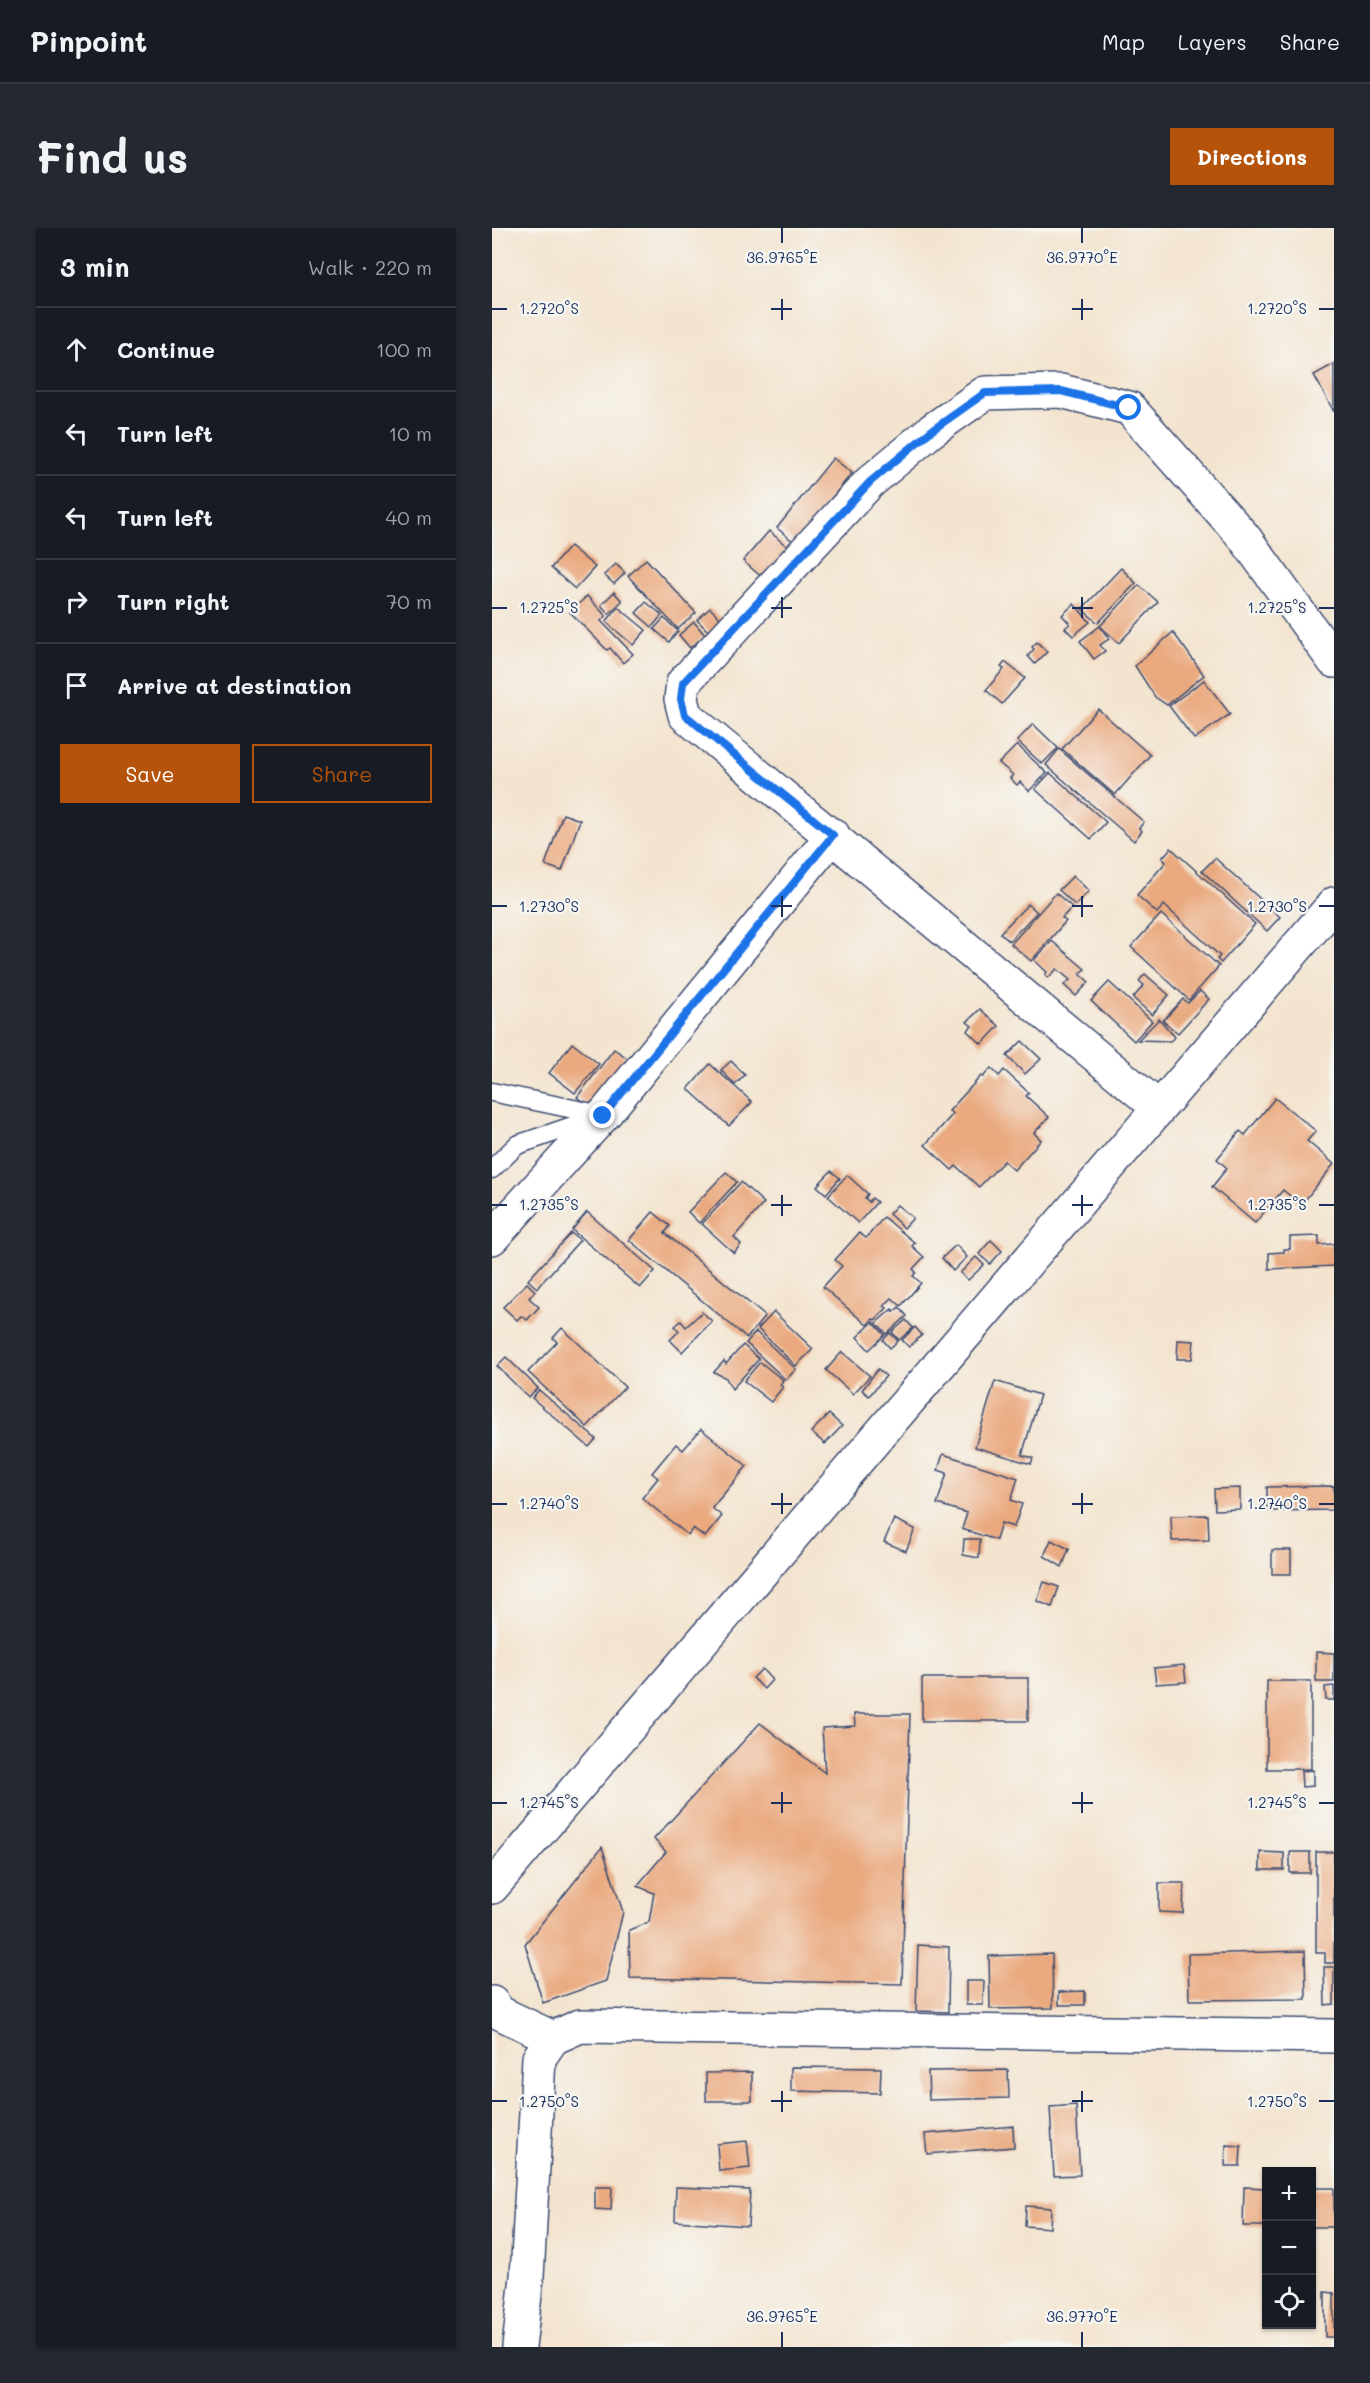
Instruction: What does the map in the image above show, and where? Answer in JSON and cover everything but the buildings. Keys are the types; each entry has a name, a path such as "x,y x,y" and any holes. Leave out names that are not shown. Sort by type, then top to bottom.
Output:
{"street":[{"path":"1159,1108 833,835 685,715 681,699 683,683 870,482 931,431 985,393 1061,391 1129,408 1244,537 1334,661"},
{"path":"492,1238 603,1116 833,835"},
{"path":"492,1887 1334,904"},
{"path":"492,2003 500,2013 553,2038"},
{"path":"519,2347 527,2277 539,2058 553,2038 580,2026 1334,2036"}],"lane":[{"path":"492,1092 603,1116"},
{"path":"492,1169 517,1145 603,1116"}],"route":[{"path":"603,1116 833,835 685,715 681,699 683,683 870,482 931,431 985,393 1061,391 1129,408"}]}
